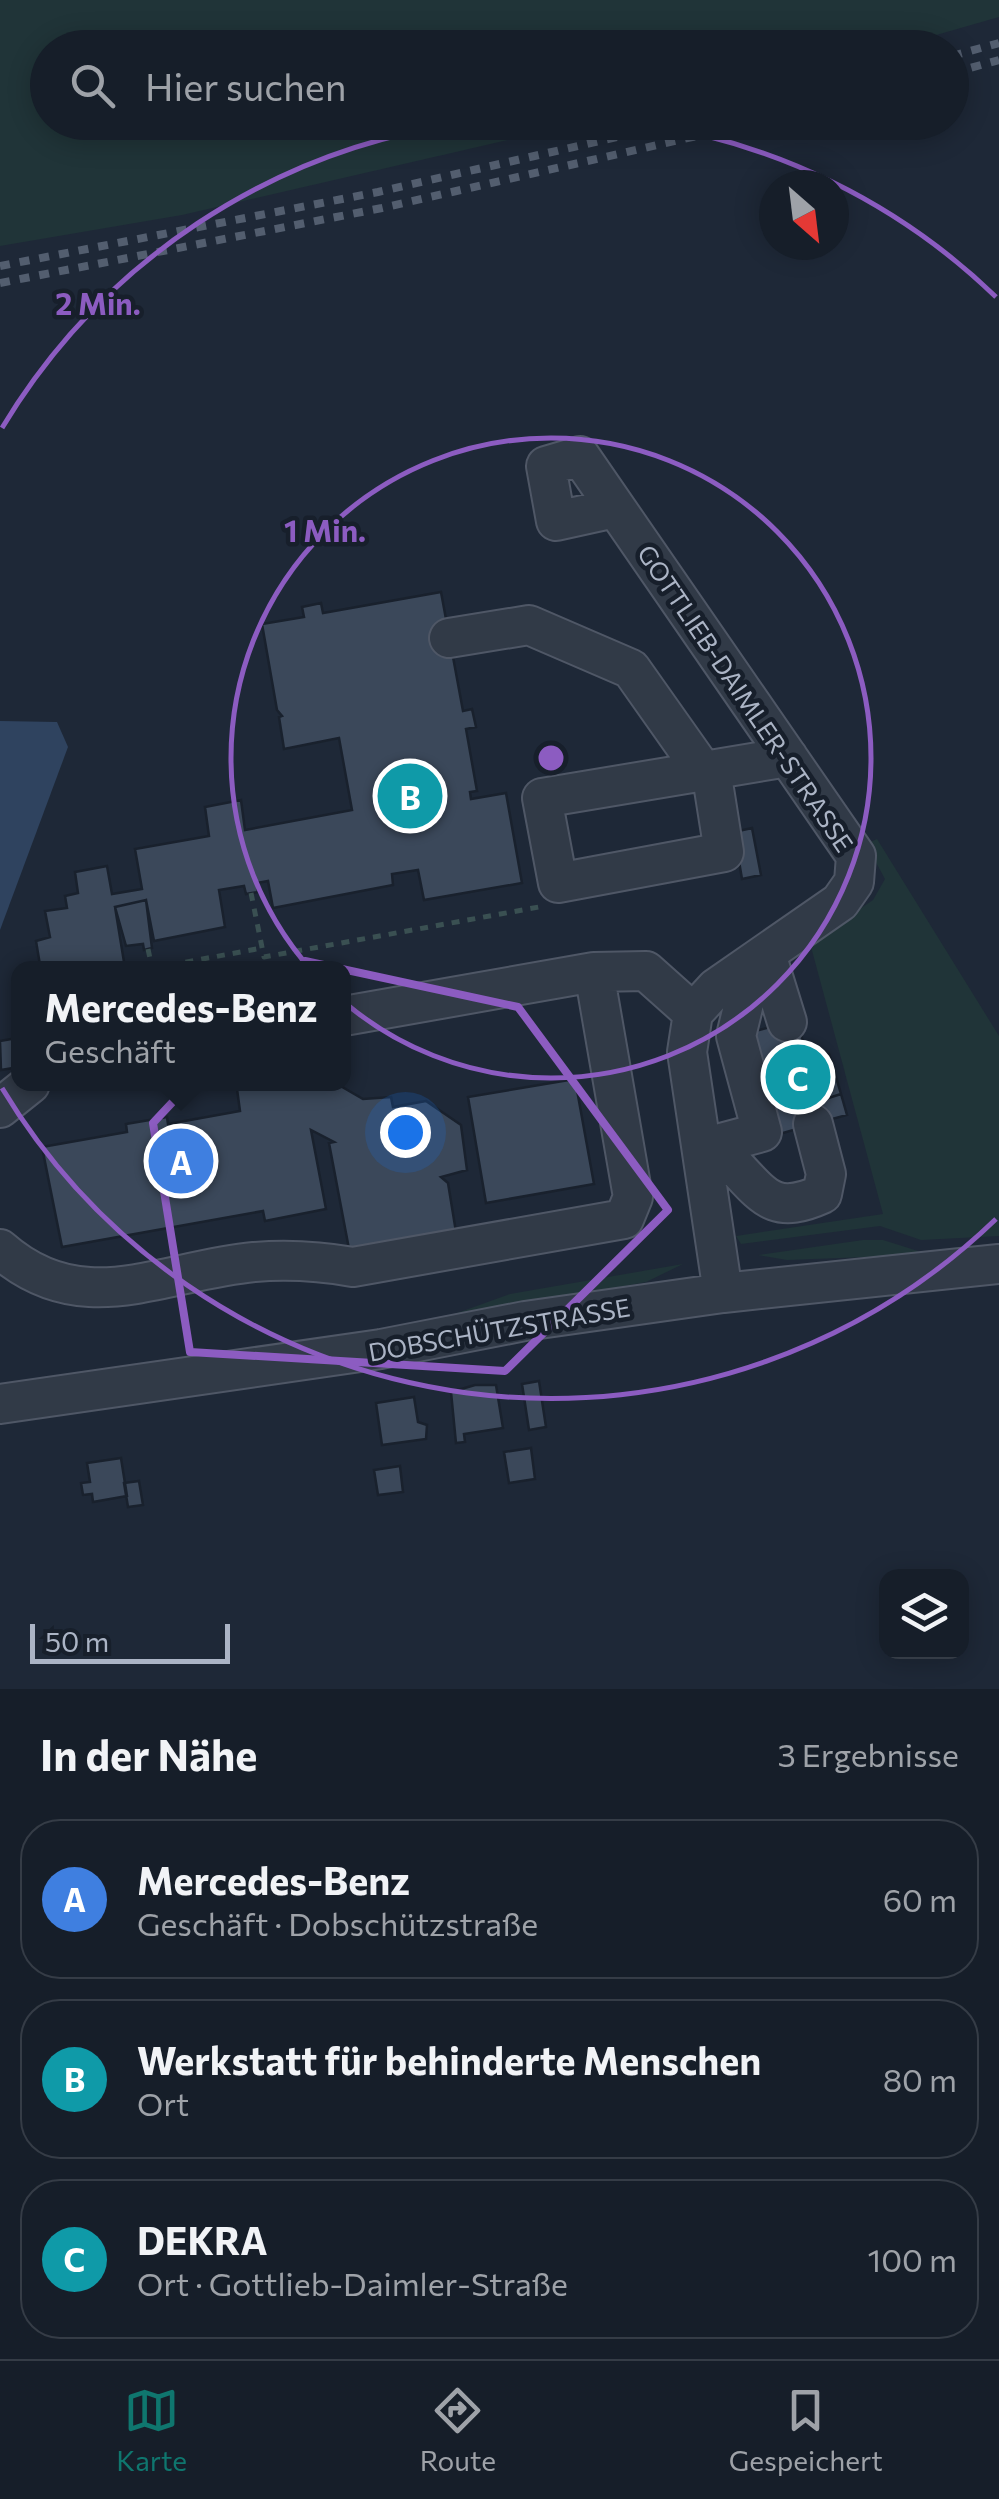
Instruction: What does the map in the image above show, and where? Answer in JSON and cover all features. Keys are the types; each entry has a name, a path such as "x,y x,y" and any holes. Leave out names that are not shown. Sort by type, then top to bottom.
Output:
{"street":[{"name":"GOTTLIEB-DAIMLER-STRASSE","path":"615,508 856,856 854,882 840,902 716,988 693,1013"},
{"path":"449,638 529,625 631,668 707,771 724,852 558,883 542,798 707,771 788,757"},
{"path":"752,964 787,1022"},
{"path":"704,1158 762,1132 736,1036 752,964"},
{"path":"351,1015 594,972 646,971 693,1013 687,1052 723,1293"},
{"path":"0,1249 26,1272 57,1284 104,1290 251,1262 308,1259 353,1268 624,1218 633,1197 594,972"},
{"path":"0,1108 21,1091"},
{"path":"704,1158 734,1165 768,1200 796,1206 822,1194 826,1174 814,1124"},
{"name":"DOBSCHÜTZSTRASSE","path":"0,1404 382,1349 525,1321 723,1293 999,1264"}],"path":[{"path":"251,893 264,957 562,902 558,883"},
{"path":"191,961 262,948"},
{"path":"148,949 151,961"}],"highlighted area":[{"path":"305,961 518,1007 668,1210 505,1371 190,1352 153,1123"}],"green space":[{"path":"0,0 999,0 999,17 954,30 30,30 30,140 508,140 182,215 0,246"},
{"path":"877,839 999,1036 999,1236 921,1240 880,1226 741,1244 736,1236 883,1214 810,943 873,900 885,879 866,844"},
{"path":"883,1240 918,1251 919,1255 787,1260 758,1255"},
{"path":"683,1264 646,1282 435,1321 510,1294"}],"water":[{"path":"0,721 57,722 68,747 0,930"}],"building":[{"path":"441,592 463,711 472,709 476,727 466,729 477,791 470,792 471,799 506,793 522,883 424,900 418,870 392,874 393,885 273,908 268,881 257,883 258,892 246,894 244,886 219,890 225,927 154,941 146,900 115,907 124,961 39,961 36,941 50,937 45,911 67,908 65,896 78,893 75,872 107,866 112,894 142,889 135,849 209,836 205,807 241,800 245,830 352,810 339,738 284,749 279,717 282,716 277,710 262,624 304,617 302,607 321,603 323,613"},
{"path":"752,828 761,875 742,879 734,832"},
{"path":"146,900 152,948 144,950 143,944 126,946 115,907"},
{"path":"797,1020 808,1060 829,1054 841,1094 819,1101 825,1121 776,1135 748,1033"},
{"path":"11,1039 11,1068 1,1070 0,1041"},
{"path":"575,1079 594,1184 486,1203 468,1097"},
{"path":"237,1091 349,1091 363,1099 391,1097 393,1107 426,1101 461,1125 467,1170 441,1177 448,1183 456,1232 349,1249 329,1143 334,1142 311,1130 326,1209 265,1221 263,1211 62,1247 42,1147 127,1132 126,1124 167,1117 168,1124 240,1111"},
{"path":"841,1094 847,1115 825,1121 819,1101"},
{"path":"539,1381 546,1427 529,1430 522,1384"},
{"path":"475,1385 496,1385 503,1428 464,1434 465,1442 456,1443 451,1392"},
{"path":"414,1397 418,1422 427,1425 426,1439 382,1445 376,1403"},
{"path":"531,1448 535,1479 509,1483 504,1452"},
{"path":"121,1458 127,1496 93,1502 92,1494 83,1495 81,1483 90,1482 87,1463"},
{"path":"400,1466 403,1492 378,1495 374,1470"},
{"path":"139,1481 143,1505 128,1507 124,1483"}],"railway":[{"path":"969,51 999,43"},
{"path":"969,68 999,60"},
{"path":"0,266 378,192 604,140"},
{"path":"0,283 382,208 679,140"}],"place":[{"name":"Werkstatt für behinderte Menschen","path":"410,796"},
{"name":"DEKRA","path":"798,1077"},
{"name":"Mercedes-Benz","path":"181,1161"}]}
